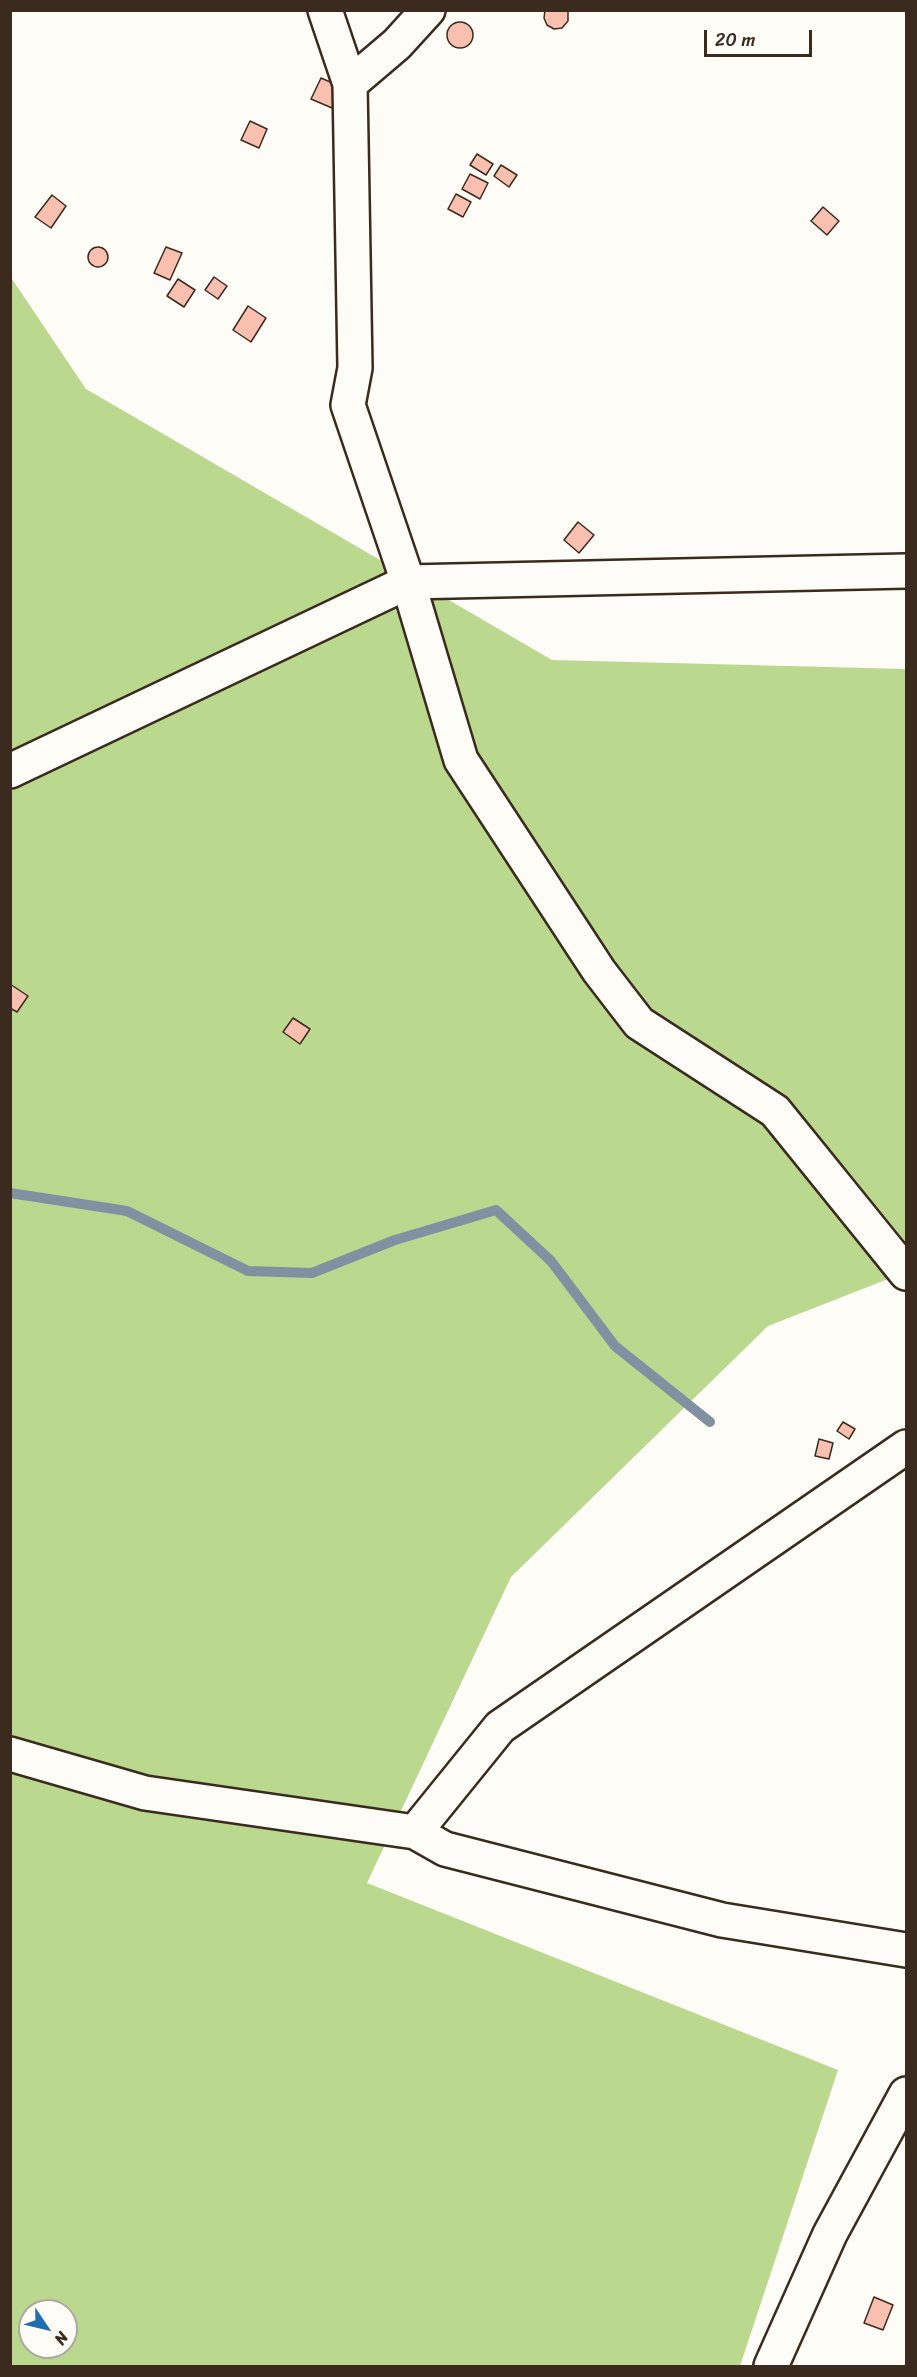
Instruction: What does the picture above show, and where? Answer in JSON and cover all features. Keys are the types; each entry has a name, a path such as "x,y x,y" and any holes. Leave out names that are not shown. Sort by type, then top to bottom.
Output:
{"street":[{"path":"325,10 350,84 355,368 348,405 408,582 461,760 598,971 639,1023 775,1111 906,1273"},
{"path":"350,84 397,44 428,10"},
{"path":"10,771 408,582 906,571"},
{"path":"415,1832 500,1727 906,1447"},
{"path":"10,1754 145,1793 415,1832 445,1849 722,1920 906,1950"},
{"path":"771,2367 830,2234 906,2094"}],"green space":[{"path":"10,276 86,389 552,660 906,669 906,1272 768,1326 511,1577 367,1883 838,2070 740,2366 11,2366"}],"building":[{"path":"545,10 568,10 568,21 562,28 554,29 547,25 544,18"},
{"path":"460,22 469,26 473,35 469,44 460,48 451,44 447,35 451,26"},
{"path":"321,78 342,87 332,108 311,99"},
{"path":"250,121 267,129 259,148 241,140"},
{"path":"477,154 493,164 486,175 470,165"},
{"path":"501,165 517,175 509,187 494,176"},
{"path":"470,174 488,183 480,199 462,189"},
{"path":"456,194 471,202 463,217 448,209"},
{"path":"52,195 66,206 51,228 35,217"},
{"path":"823,207 839,221 827,235 811,221"},
{"path":"94,247 102,247 108,253 108,261 102,267 94,267 88,261 88,253"},
{"path":"166,247 182,253 170,280 154,273"},
{"path":"214,277 227,286 218,299 205,290"},
{"path":"178,279 195,290 184,307 167,296"},
{"path":"248,306 266,318 251,342 233,330"},
{"path":"578,522 594,535 579,553 564,540"},
{"path":"10,984 28,996 17,1012 10,1008"},
{"path":"293,1018 310,1029 300,1044 283,1032"},
{"path":"843,1422 855,1429 849,1439 837,1431"},
{"path":"819,1439 833,1443 829,1459 815,1456"},
{"path":"874,2297 893,2305 883,2330 864,2323"}],"waterway":[{"path":"10,1193 127,1211 248,1271 312,1273 395,1240 496,1210 551,1261 615,1346 710,1422"}]}
